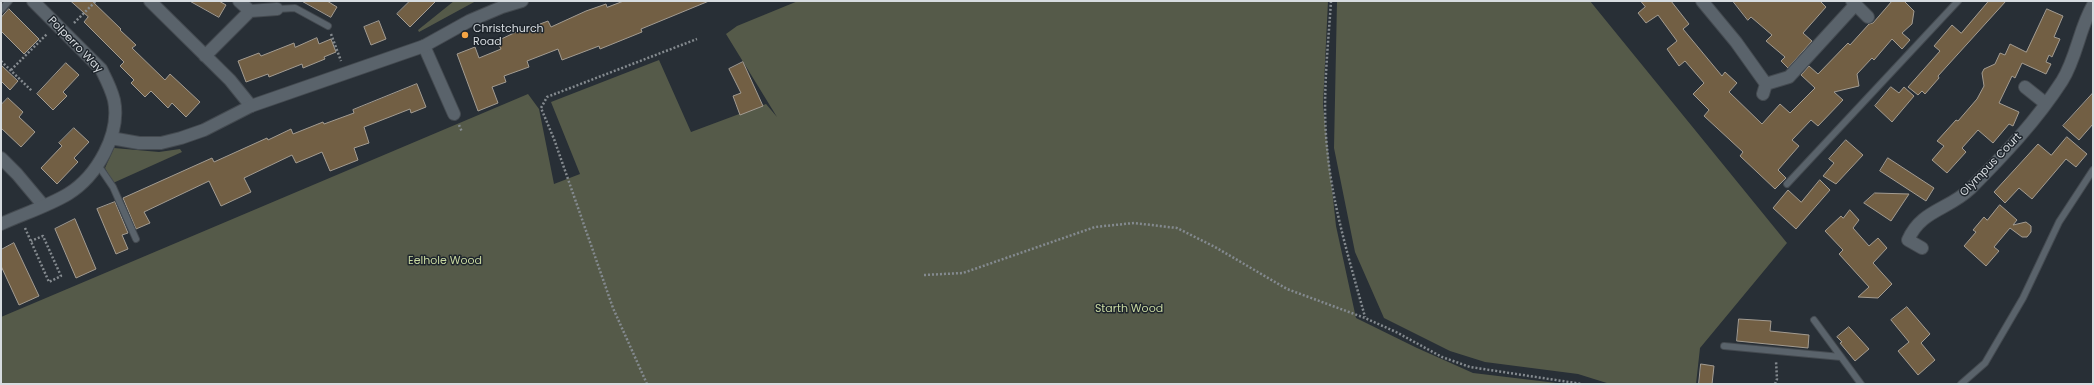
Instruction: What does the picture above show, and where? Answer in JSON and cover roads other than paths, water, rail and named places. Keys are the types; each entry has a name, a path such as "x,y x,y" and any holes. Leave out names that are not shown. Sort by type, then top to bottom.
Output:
{"street":[{"name":"Polperro Way","path":"1,224 68,194 85,180 98,164 111,138 114,108 108,83 101,69 33,1"},
{"path":"150,1 230,80 251,106"},
{"path":"239,1 250,11"},
{"path":"111,138 140,143 161,142 181,138 204,130 251,106 424,46 469,21 502,7 522,1"},
{"path":"1702,1 1736,42 1765,89 1788,77 1853,3 1868,17"},
{"name":"Olympus Court","path":"1922,248 1908,240 1920,221 1930,213 1949,206 1968,190 2022,133 2062,80 2073,58 2082,30 2093,5"},
{"path":"205,56 250,11 281,8"},
{"path":"424,46 454,114"},
{"path":"2025,87 2045,103"},
{"path":"1,158 17,174 43,205"}],"lane":[{"path":"1,10 9,1"},
{"path":"281,8 288,1"},
{"path":"1787,184 1958,1"},
{"path":"281,8 295,8 328,26"},
{"path":"98,164 113,187 136,239"},
{"path":"1961,384 1985,363 2023,298 2059,222 2093,170"},
{"path":"1814,320 1861,384"},
{"path":"1724,346 1841,357"}],"place":[{"name":"Christchurch Road","path":"465,35"}],"park label":[{"name":"Eelhole Wood","path":"445,261"},
{"name":"Starth Wood","path":"1129,309"}]}
